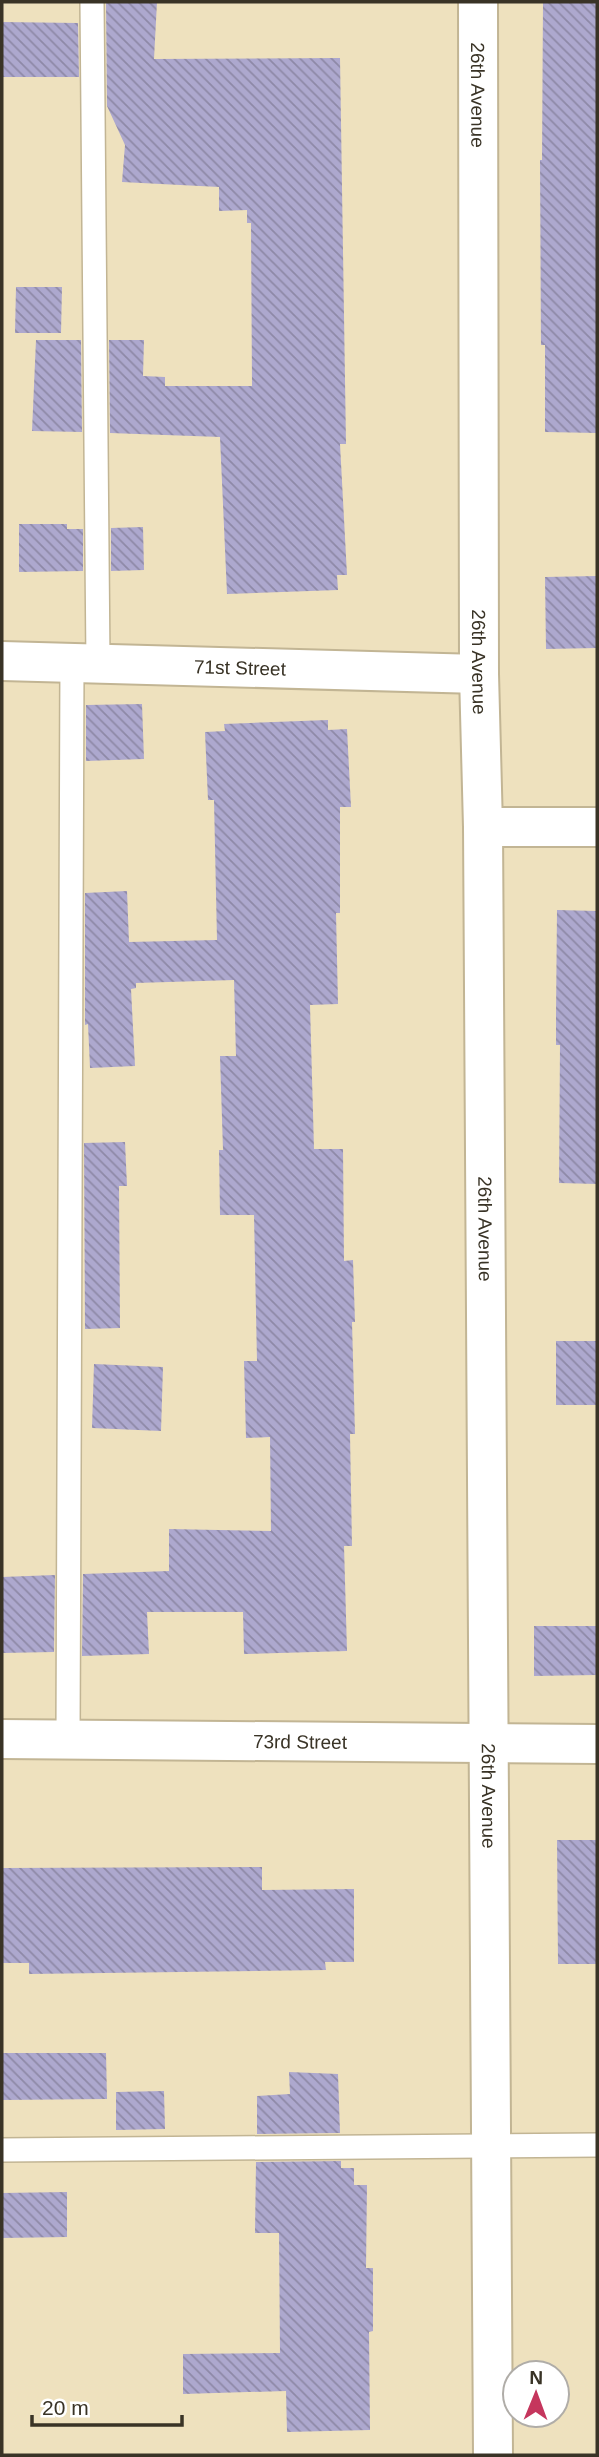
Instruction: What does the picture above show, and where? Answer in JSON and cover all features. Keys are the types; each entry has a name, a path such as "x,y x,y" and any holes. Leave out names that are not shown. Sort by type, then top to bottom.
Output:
{"street":[{"name":"26th Avenue","path":"478,2 479,674 483,827 493,2455"},
{"name":"71st Street","path":"2,661 479,674"},
{"path":"483,827 597,827"},
{"name":"73rd Street","path":"2,1739 597,1744"}],"lane":[{"path":"68,1740 85,662 92,2"},
{"path":"2,2150 597,2145"}],"building":[{"path":"106,2 157,2 154,59 340,58 346,444 340,444 347,575 337,575 338,590 227,594 220,437 110,433 109,340 144,340 143,376 165,377 165,386 252,386 251,223 247,223 247,210 219,211 219,187 122,182 125,145 107,106"},
{"path":"543,2 597,2 597,433 545,432 545,345 541,345 540,160"},
{"path":"2,22 78,23 79,77 2,77"},
{"path":"16,287 62,287 61,333 15,333"},
{"path":"36,340 81,340 82,432 32,431"},
{"path":"19,524 67,524 67,529 83,529 83,571 19,572"},
{"path":"143,527 144,570 111,571 111,528"},
{"path":"597,576 597,648 546,649 545,577"},
{"path":"142,704 144,759 86,761 86,705"},
{"path":"328,720 328,730 347,729 351,807 340,807 340,913 336,913 338,1004 310,1005 314,1149 343,1149 344,1261 353,1260 355,1434 350,1434 352,1546 344,1546 347,1651 244,1654 243,1612 147,1612 149,1654 82,1656 83,1574 169,1571 169,1529 271,1531 270,1437 246,1438 244,1361 257,1361 254,1215 220,1215 219,1150 223,1150 220,1056 236,1056 234,980 136,983 136,988 131,989 135,1066 90,1068 88,1024 85,1025 85,893 127,891 129,942 217,940 214,800 208,800 205,732 225,731 224,724"},
{"path":"557,910 597,911 597,1184 559,1183"},
{"path":"125,1142 127,1186 119,1186 120,1328 85,1329 84,1143"},
{"path":"556,1341 597,1341 597,1405 556,1405"},
{"path":"94,1364 163,1367 161,1431 92,1428"},
{"path":"55,1575 54,1652 2,1653 2,1577"},
{"path":"534,1626 597,1626 597,1675 534,1676"},
{"path":"557,1840 597,1840 597,1964 558,1964"},
{"path":"262,1867 262,1890 354,1889 354,1962 325,1962 326,1970 29,1974 29,1963 2,1963 2,1868"},
{"path":"2,2053 106,2053 107,2099 2,2100"},
{"path":"289,2072 338,2074 340,2133 257,2134 257,2096 290,2094"},
{"path":"164,2091 165,2129 116,2130 116,2092"},
{"path":"341,2161 341,2168 354,2168 354,2185 367,2185 366,2268 373,2268 373,2331 369,2332 370,2430 287,2432 286,2391 183,2394 183,2354 280,2353 279,2233 255,2233 256,2162"},
{"path":"67,2192 67,2237 2,2238 2,2193"}]}
